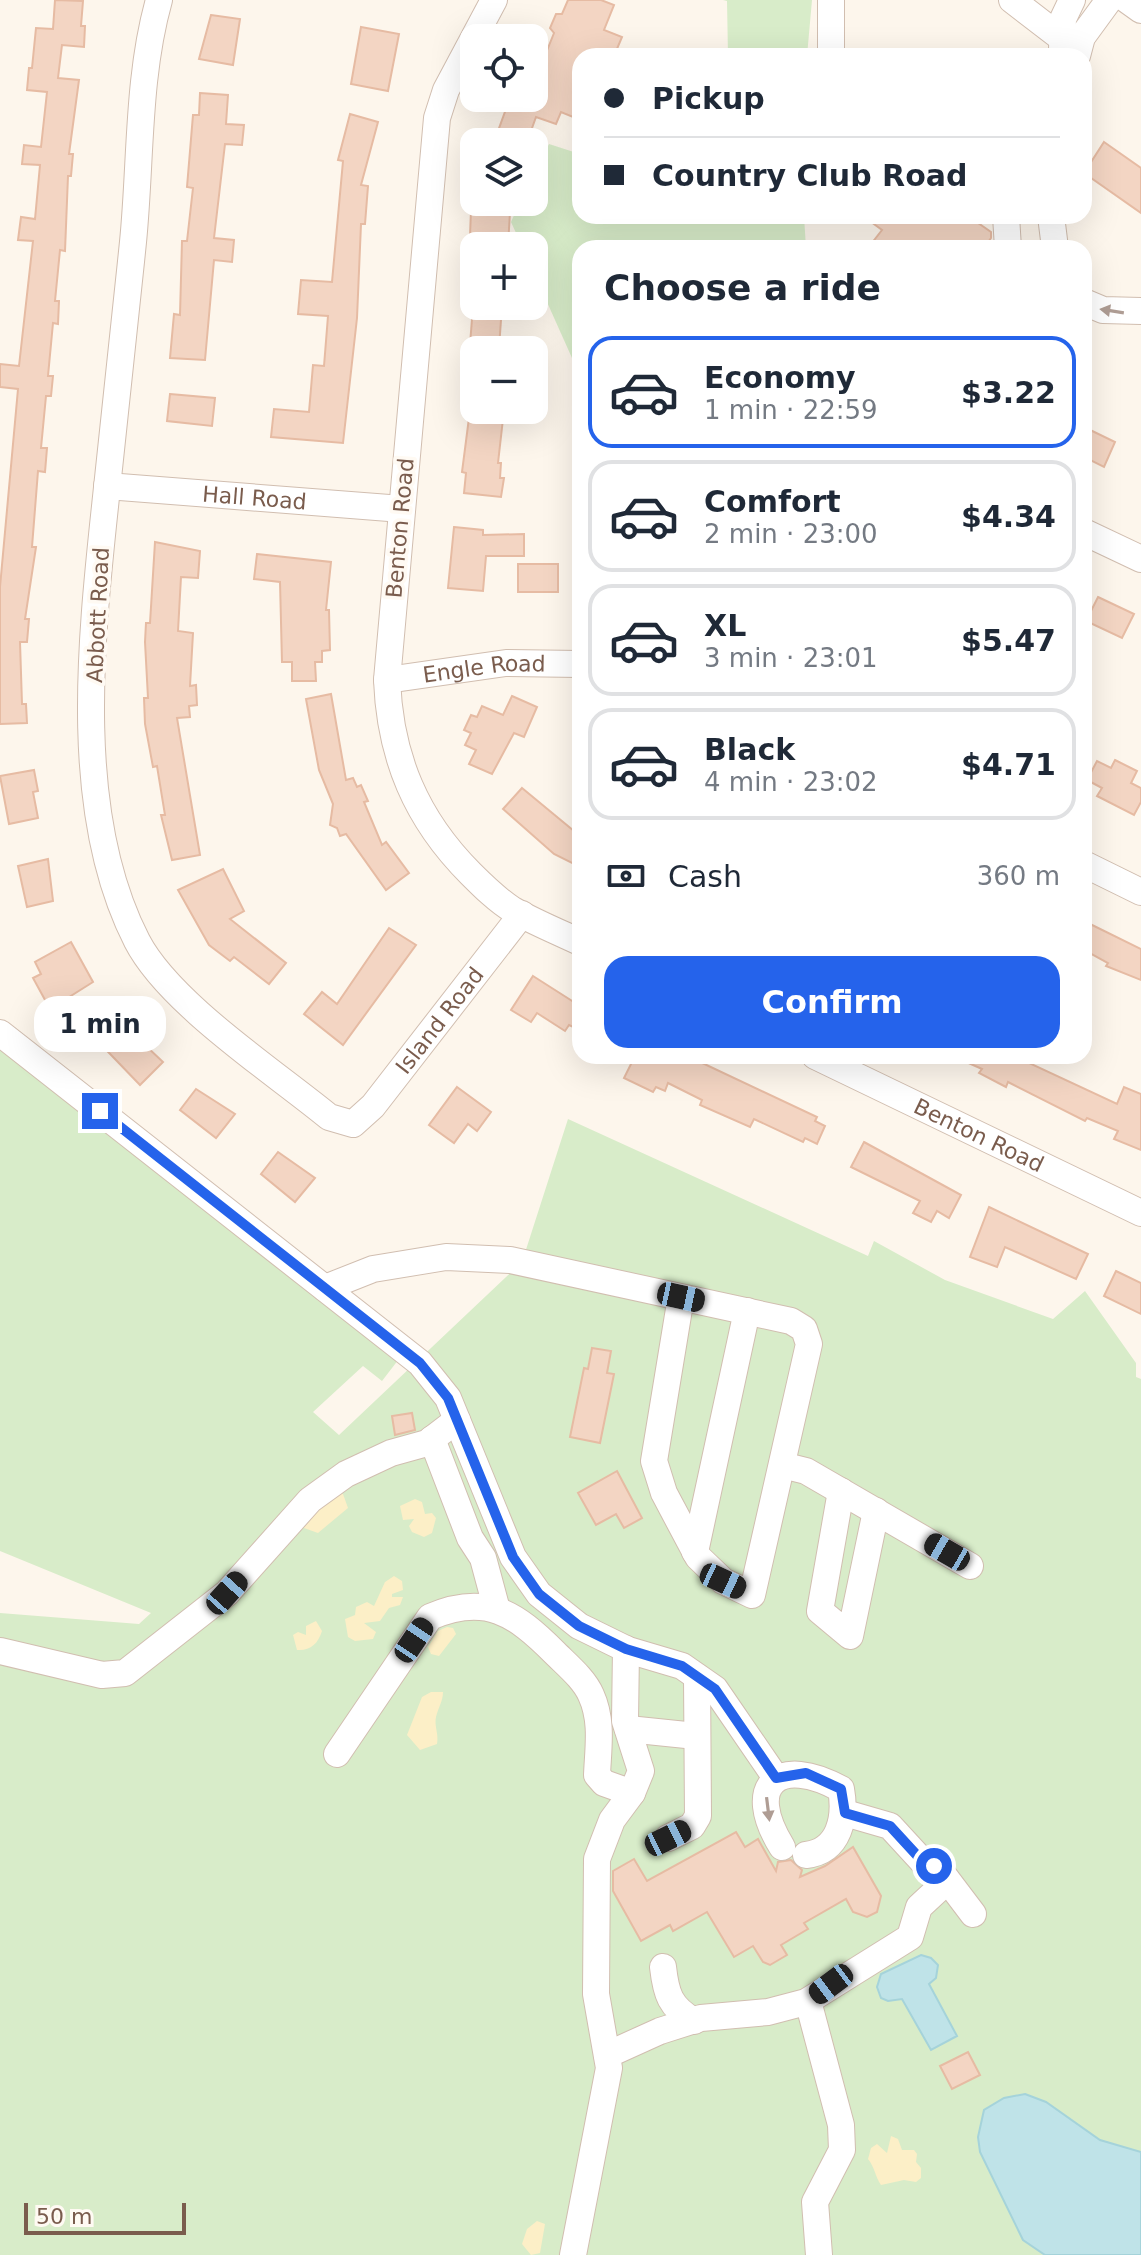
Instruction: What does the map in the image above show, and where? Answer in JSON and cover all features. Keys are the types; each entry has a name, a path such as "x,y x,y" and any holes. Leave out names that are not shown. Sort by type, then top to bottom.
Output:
{"street":[{"name":"Abbott Road","path":"159,0 146,62 135,221 92,627 94,762 102,826 123,911 145,954 179,995 329,1117 353,1124"},
{"name":"Benton Road","path":"494,0 446,90 437,118 387,680 388,716 396,754 409,790 428,824 456,859 492,895 522,914 572,938"},
{"path":"831,0 831,48"},
{"path":"1012,0 1071,47"},
{"path":"1071,47 1063,19 1072,0"},
{"path":"1071,47 1109,0"},
{"path":"1127,0 1141,10"},
{"path":"1092,305 1103,310 1141,311"},
{"name":"Hall Road","path":"107,486 402,509"},
{"path":"1092,536 1141,559"},
{"name":"Engle Road","path":"387,680 506,663 572,664"},
{"path":"1092,868 1141,892"},
{"name":"Island Road","path":"353,1124 373,1106 522,914"},
{"path":"0,1033 420,1363 448,1398 513,1557 539,1594 579,1626 626,1649 682,1666 715,1689 776,1778"},
{"name":"Benton Road","path":"832,1064 1141,1213"},
{"path":"325,1288 373,1269 446,1257 510,1260 747,1311 791,1321 804,1329 809,1344 752,1595 723,1581 695,1552 664,1493 654,1461 681,1297"},
{"path":"695,1552 747,1311"},
{"path":"0,1651 102,1675 125,1673 227,1593 310,1500 346,1474 432,1439 457,1420"},
{"path":"432,1439 470,1538 483,1558 497,1610"},
{"path":"782,1465 806,1471 970,1566"},
{"path":"841,1491 820,1611 850,1636 876,1511"},
{"path":"337,1754 430,1617 453,1607 480,1605 526,1624 577,1675 591,1694 598,1720 597,1775 604,1783 632,1793"},
{"path":"573,2255 609,2068 596,1994 597,1859 612,1820 632,1793 641,1771 626,1725 626,1649"},
{"path":"668,1838 692,1826 698,1816 697,1677"},
{"path":"598,1720 696,1736"},
{"path":"806,1773 824,1779 841,1789 845,1813 835,1839 818,1853 794,1851 764,1806 768,1785 776,1778 806,1773"},
{"path":"845,1813 890,1826 947,1881 973,1914"},
{"path":"607,2055 694,2021 768,2012 808,2001 910,1937 919,1907 947,1881"},
{"path":"663,1967 665,1993 676,2010 694,2021"},
{"path":"808,2001 841,2125 842,2150 815,2202 819,2255"}],"green space":[{"path":"723,0 812,0 808,48 728,48 727,1"},
{"path":"549,144 572,151 572,224 804,224 806,240 572,240 572,358 548,304 548,232 516,232 511,222 514,216 548,216"},
{"path":"0,1033 402,1355 382,1381 363,1366 313,1412 339,1435 522,1262 568,1119 868,1256 874,1241 945,1280 1053,1319 1085,1291 1136,1363 1136,1377 1141,1379 1141,2255 0,2255 0,1613 139,1624 151,1613 0,1551"}],"sand":[{"path":"336,1492 343,1494 348,1508 318,1533 304,1528 304,1519"},
{"path":"415,1499 422,1502 425,1514 432,1513 436,1518 432,1533 424,1537 412,1532 409,1526 414,1519 403,1520 400,1506"},
{"path":"394,1576 402,1581 403,1590 392,1594 392,1597 403,1597 400,1605 389,1608 380,1621 364,1623 376,1632 373,1639 355,1641 348,1637 345,1619 355,1615 356,1607 367,1602 374,1606 385,1582"},
{"path":"316,1621 322,1631 318,1640 310,1648 297,1650 293,1635 298,1632 306,1635 306,1626"},
{"path":"453,1628 456,1634 439,1656 431,1654 428,1647 438,1631"},
{"path":"431,1692 443,1692 436,1720 437,1744 420,1750 407,1735 422,1697"},
{"path":"891,2136 898,2139 902,2150 914,2150 917,2154 921,2178 916,2182 904,2180 881,2185 879,2182 868,2159 871,2148 877,2144 887,2153"},
{"path":"537,2221 545,2224 540,2253 531,2255 522,2244 527,2229"}],"water":[{"path":"921,1955 931,1958 938,1965 936,1978 929,1984 957,2036 931,2050 902,1999 888,2001 881,1998 877,1987 881,1974"},
{"path":"1025,2094 1046,2102 1100,2140 1141,2152 1141,2255 1045,2255 1023,2240 980,2152 978,2137 984,2110 1004,2098"}],"building":[{"path":"55,0 83,1 81,26 85,26 84,47 62,45 58,78 79,80 69,154 73,154 71,176 68,176 65,251 60,250 55,301 59,301 58,324 53,323 48,376 53,376 51,396 46,396 41,448 47,448 45,472 38,471 32,547 36,547 25,619 29,619 27,642 20,642 22,704 26,704 27,723 0,724 0,587 18,389 0,387 0,364 19,366 33,241 18,240 21,217 35,219 40,165 22,164 24,145 41,147 47,92 27,90 29,68 32,68 36,28 53,29"},
{"path":"568,0 601,0 614,5 604,30 622,37 617,48 572,48 572,117 561,112 556,124 536,117 532,128 499,128 505,112 548,112 548,48 554,33 550,28 556,14 562,14"},
{"path":"211,15 240,19 233,65 199,59"},
{"path":"361,27 399,34 388,91 351,84"},
{"path":"200,93 228,95 226,124 244,125 242,145 225,144 214,238 234,240 232,262 214,260 205,360 170,358 174,314 180,315 182,241 187,241 193,188 187,187 193,115 199,115"},
{"path":"350,114 378,122 361,185 368,186 365,224 361,224 357,318 343,443 271,437 274,409 309,412 313,365 324,366 328,316 298,314 301,280 332,282 343,161 338,160"},
{"path":"1104,142 1141,168 1141,213 1092,179 1092,161"},
{"path":"471,216 510,216 509,232 470,232"},
{"path":"874,224 980,224 991,232 991,238 874,240 882,230"},
{"path":"472,320 501,320 500,336 471,336"},
{"path":"170,394 215,398 212,426 167,421"},
{"path":"468,424 502,424 498,463 501,463 500,478 504,478 501,497 464,493 466,473 462,472"},
{"path":"1092,431 1115,442 1104,467 1092,461"},
{"path":"454,527 483,530 483,535 524,534 524,556 486,556 483,591 448,588"},
{"path":"155,542 200,551 198,578 181,577 178,631 193,633 190,686 196,685 197,705 189,706 190,717 177,718 200,855 172,860 161,815 165,815 157,766 153,767 145,724 144,698 148,698 146,623 150,623"},
{"path":"257,554 331,562 326,610 329,610 330,650 322,651 322,662 315,662 316,681 292,681 292,662 282,662 280,582 254,579"},
{"path":"518,564 558,564 558,592 518,592"},
{"path":"1098,597 1134,614 1122,638 1092,624 1092,609"},
{"path":"331,694 346,780 353,778 357,787 361,785 368,801 364,802 382,845 386,842 409,873 386,890 346,834 340,836 337,828 330,825 333,804 319,770 306,699"},
{"path":"512,696 537,707 524,737 514,733 492,774 469,764 476,750 465,745 471,733 464,730 471,715 477,717 482,706 503,715"},
{"path":"1115,760 1137,771 1131,783 1141,788 1141,802 1134,815 1097,796 1102,788 1092,783 1092,770 1097,761 1111,768"},
{"path":"34,770 38,791 33,792 38,818 9,824 0,776"},
{"path":"522,788 572,829 572,863 554,854 503,809"},
{"path":"48,859 53,901 27,907 18,866"},
{"path":"223,869 244,911 230,919 286,963 269,984 234,957 230,961 209,945 178,890"},
{"path":"1092,925 1141,949 1141,980 1106,966 1108,963 1092,954"},
{"path":"389,928 416,945 343,1045 304,1014 322,992 337,1004"},
{"path":"71,942 93,982 50,1009 33,978 41,974 35,962"},
{"path":"533,976 572,1001 572,1026 569,1025 565,1031 537,1013 531,1022 511,1010"},
{"path":"109,1011 163,1062 140,1085 88,1031"},
{"path":"631,1064 704,1064 817,1117 815,1121 825,1126 817,1144 805,1138 803,1142 754,1119 750,1127 700,1105 702,1100 668,1083 665,1091 656,1087 653,1092 624,1078"},
{"path":"971,1064 1031,1064 1117,1104 1124,1087 1141,1094 1141,1150 1114,1139 1118,1131 1087,1118 1085,1121 1008,1082 1006,1087 979,1073 982,1069"},
{"path":"457,1087 491,1112 477,1131 468,1124 454,1143 429,1125"},
{"path":"196,1089 235,1114 216,1138 180,1110"},
{"path":"864,1142 961,1195 949,1218 937,1211 931,1222 913,1213 920,1201 851,1167"},
{"path":"278,1152 315,1178 295,1202 261,1174"},
{"path":"989,1207 1088,1254 1076,1279 1005,1247 997,1267 970,1257"},
{"path":"1116,1271 1141,1283 1141,1314 1104,1296"},
{"path":"592,1348 611,1351 607,1373 614,1374 600,1443 570,1437 584,1368 588,1369"},
{"path":"412,1413 415,1430 395,1435 392,1416"},
{"path":"617,1471 642,1518 624,1528 616,1514 596,1525 578,1493"},
{"path":"736,1832 745,1847 758,1839 776,1871 778,1862 791,1860 802,1870 800,1877 825,1866 853,1847 881,1896 877,1912 867,1917 853,1912 846,1899 804,1923 808,1929 781,1945 787,1955 770,1965 763,1962 753,1946 734,1957 707,1912 673,1931 670,1925 641,1941 613,1891 613,1871 634,1859 647,1881"},
{"path":"968,2052 980,2075 952,2089 940,2066"}],"route":[{"path":"100,1111 420,1363 448,1398 485,1496 513,1557 539,1594 579,1626 626,1649 682,1666 715,1689 776,1778 806,1773 824,1779 841,1789 845,1813 865,1816 890,1826 905,1838 924,1863 934,1866"}]}
